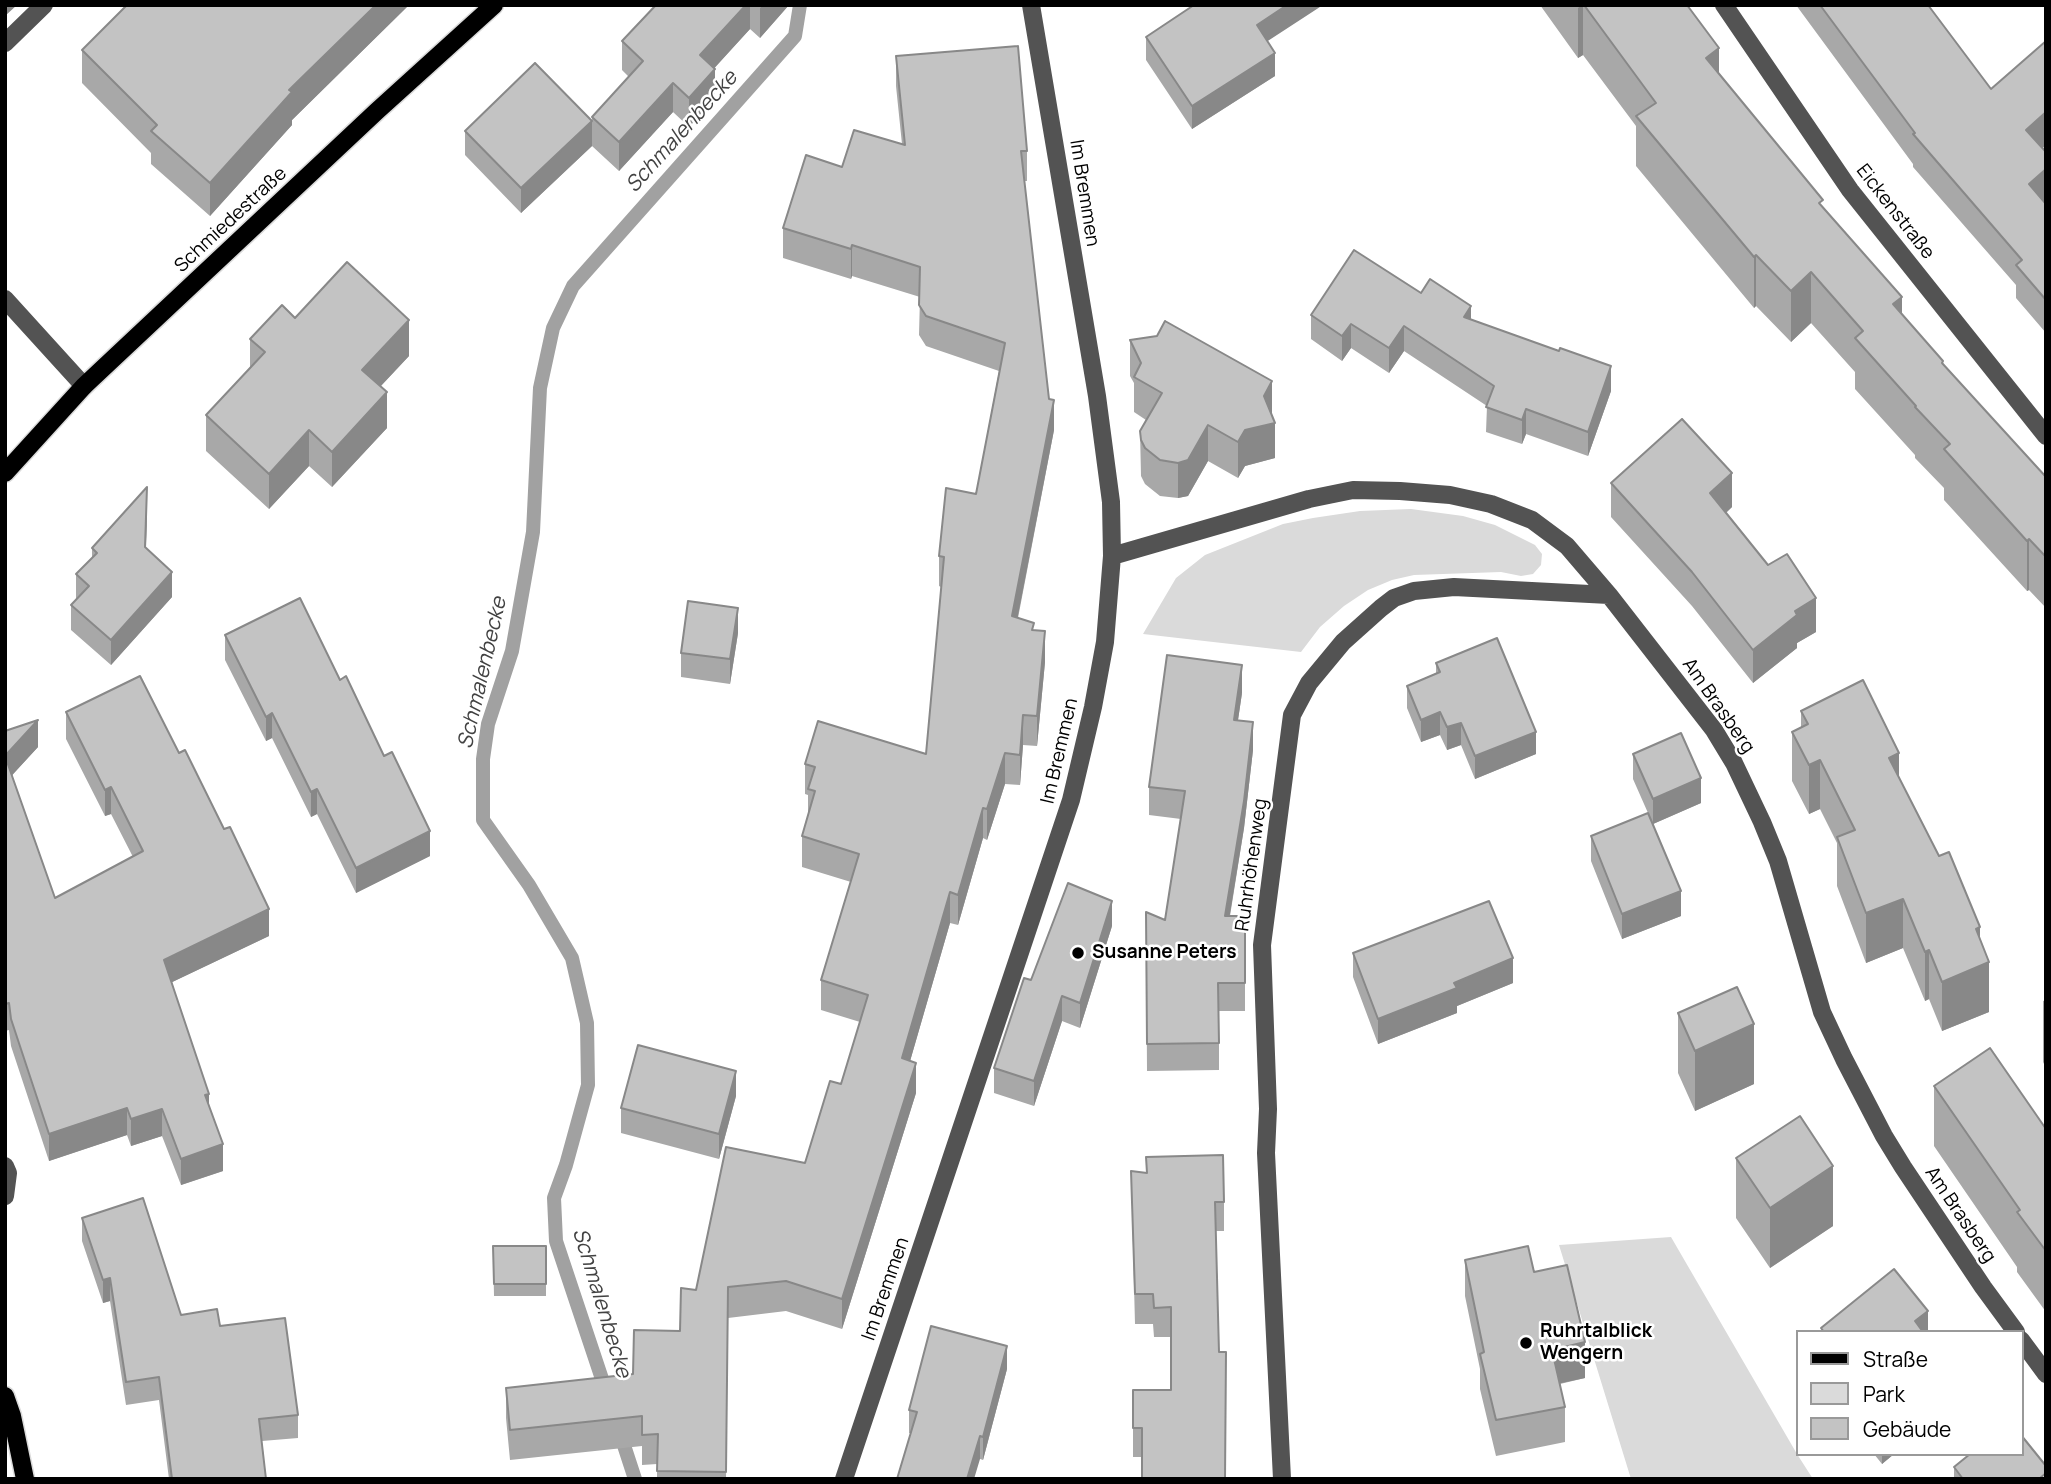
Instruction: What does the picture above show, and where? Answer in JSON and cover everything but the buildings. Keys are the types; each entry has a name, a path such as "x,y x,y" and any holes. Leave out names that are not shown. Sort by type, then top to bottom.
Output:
{"main road":[{"name":"Schmiedestraße","path":"5,473 84,386 367,120 494,5"},
{"path":"5,1396 12,1416 24,1479"}],"street":[{"path":"5,43 44,5"},
{"name":"Im Bremmen","path":"844,1479 1071,800 1105,642 1112,556 1111,502 1097,396 1031,5"},
{"name":"Eickenstraße","path":"1724,5 1850,190 2046,436"},
{"path":"5,299 84,386"},
{"name":"Am Brasberg","path":"1112,556 1309,499 1353,490 1450,495 1491,504 1532,520 1567,546 1609,595 1714,730 1734,763 1758,811 1778,861 1822,1012 1844,1059 1897,1157 2014,1330"},
{"name":"Ruhrhöhenweg","path":"1282,1479 1266,1153 1268,1109 1262,945 1292,715 1309,683 1343,642 1394,598 1414,591 1454,587 1609,595"},
{"path":"5,1166 8,1173 5,1196"},
{"path":"2023,1343 2046,1374"}],"green space":[{"path":"1411,509 1463,516 1495,525 1535,545 1542,554 1541,565 1533,574 1521,576 1501,572 1414,575 1392,580 1368,590 1344,606 1320,627 1301,652 1143,634 1176,578 1205,555 1283,524 1360,511"},
{"path":"1671,1237 1796,1456 1813,1479 1631,1479 1559,1245"}],"waterway":[{"name":"Schmalenbecke","path":"607,1394 556,1241 554,1198 588,1085 587,1023 572,958 529,885 483,820 483,759 488,724 512,651 533,532 540,388 553,328 573,286 795,36 800,5"},
{"name":"Schmalenbecke","path":"619,1430 635,1479"}],"place":[{"name":"Susanne Peters","path":"1078,953"},
{"name":"Ruhrtalblick Wengern","path":"1526,1343"}]}
